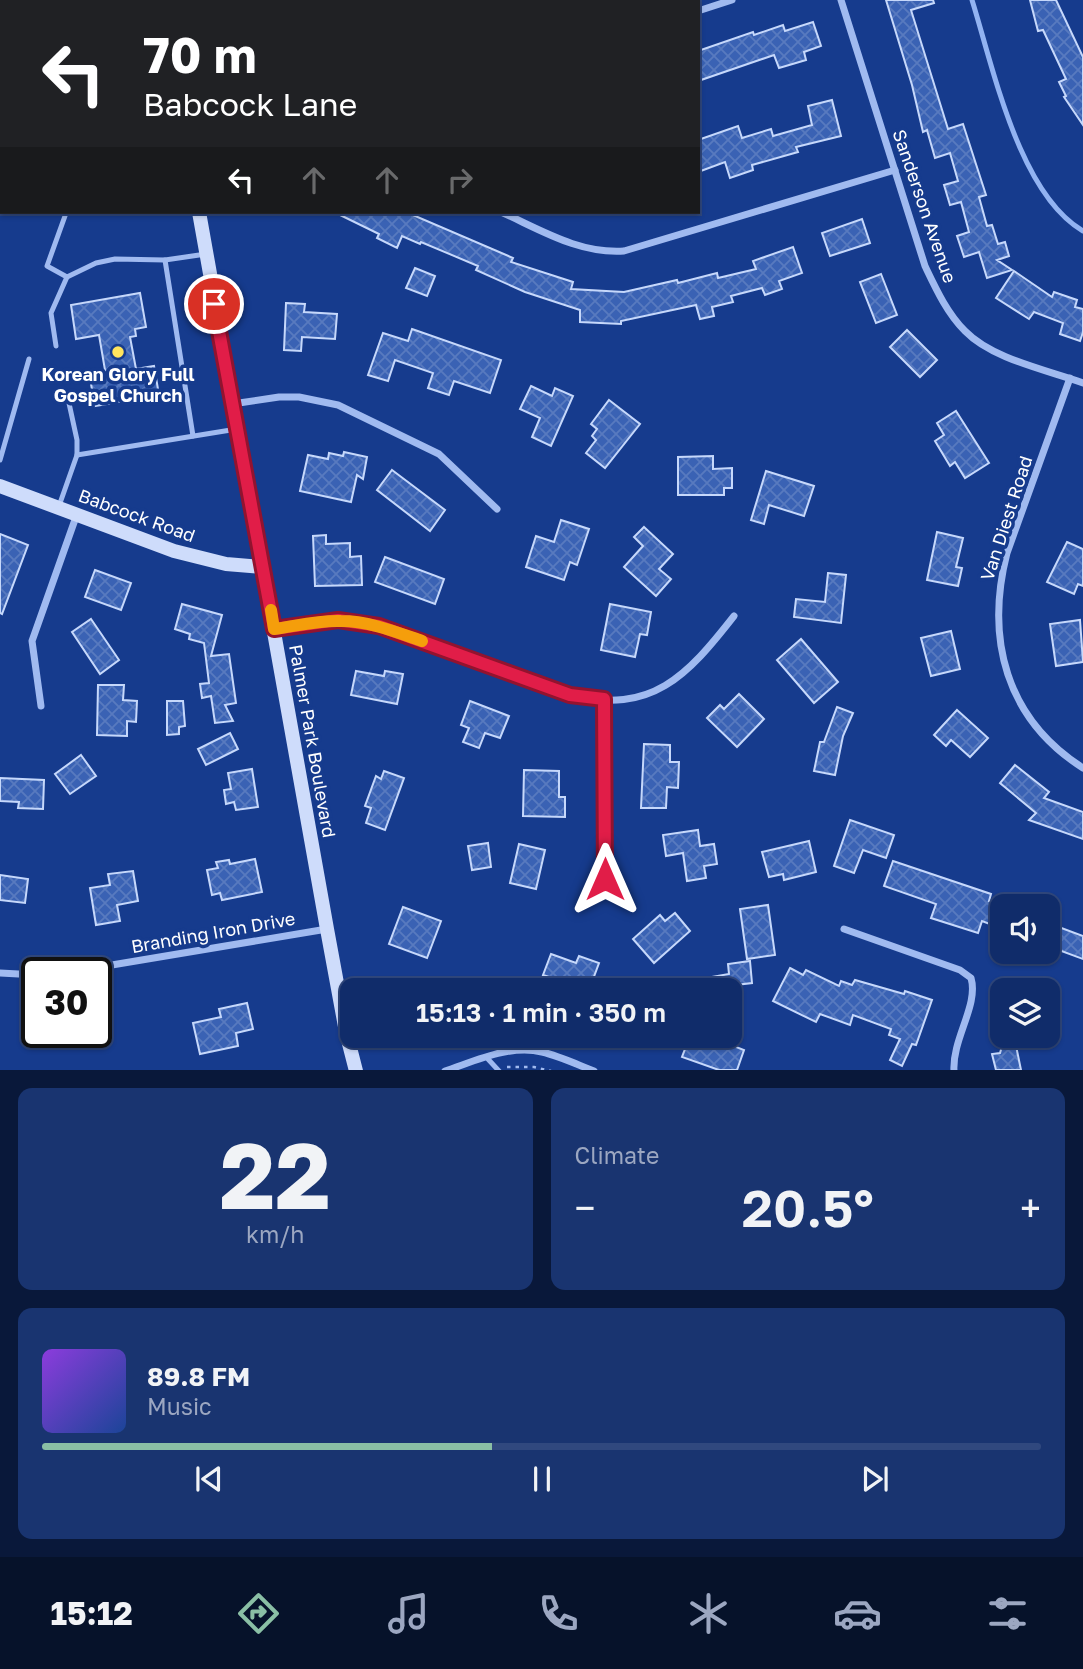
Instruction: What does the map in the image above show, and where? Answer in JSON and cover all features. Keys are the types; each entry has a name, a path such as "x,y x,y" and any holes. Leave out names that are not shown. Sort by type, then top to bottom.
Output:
{"main road":[{"name":"Palmer Park Boulevard","path":"199,214 327,929 346,1032 356,1070"},
{"name":"Babcock Road","path":"0,486 174,551 226,564 263,567"}],"street":[{"path":"700,10 732,0"},
{"name":"Sanderson Avenue","path":"841,0 925,266 954,320 966,333 994,352 1083,383"},
{"path":"505,214 585,248 605,253 624,251 895,170"},
{"name":"Van Diest Road","path":"1070,379 1007,554 999,583 997,611 999,642 1014,693 1027,716 1042,734 1083,768"},
{"path":"232,404 299,397 338,405 439,454 497,509"},
{"path":"41,706 32,641 78,513"},
{"path":"274,629 338,620 379,626 570,695 604,699 640,697 668,684 703,656 734,616"},
{"path":"604,699 605,879"},
{"name":"Branding Iron Drive","path":"112,965 327,929"},
{"path":"844,929 960,970 971,978 974,986 972,997 955,1048 954,1070"},
{"path":"0,973 21,974"},
{"path":"445,1070 523,1050 540,1051 594,1070"}],"lane":[{"path":"65,216 47,266 67,277"},
{"path":"56,346 51,313 67,277 96,263 115,259 165,260 206,254"},
{"path":"165,260 193,436"},
{"path":"0,460 29,359"},
{"path":"58,506 77,455 77,440 67,394"},
{"path":"77,455 237,429"},
{"path":"487,1058 498,1069"}],"path":[{"path":"498,1069 515,1066 551,1070"}],"building":[{"path":"886,0 933,0 934,3 911,10 948,129 963,124 986,195 979,197 987,226 992,225 998,244 1005,242 1009,256 997,260 1012,270 987,278 979,252 964,257 957,236 969,232 961,202 950,205 944,185 958,181 950,153 935,158 927,130 923,132"},
{"path":"1030,0 1056,0 1083,57 1083,125 1064,97 1066,96 1059,82 1066,79 1043,30 1038,31"},
{"path":"813,22 821,46 804,52 806,60 779,68 774,55 700,80 700,50 783,25 785,31"},
{"path":"832,100 841,136 796,147 798,152 752,165 753,170 730,178 725,162 700,171 700,139 738,126 742,138 771,129 773,136 812,125 808,106"},
{"path":"338,214 411,214 513,258 511,262 573,282 571,289 624,292 717,273 718,278 756,269 753,261 793,247 802,273 779,281 782,289 765,295 762,288 731,296 733,302 712,307 714,316 700,319 696,305 621,321 621,324 580,322 580,310 525,292 476,270 478,266 421,242 420,244 402,236 397,248 377,238 379,234"},
{"path":"862,219 870,243 830,256 822,233"},
{"path":"415,268 435,276 427,296 406,288"},
{"path":"1014,271 1052,297 1054,292 1077,300 1075,307 1083,309 1083,332 1080,341 1060,334 1063,323 1034,312 1029,319 996,298"},
{"path":"881,274 897,315 876,323 860,282"},
{"path":"140,293 146,327 135,329 136,336 130,337 136,369 154,366 159,395 95,406 89,373 105,370 99,335 76,339 71,305"},
{"path":"286,303 305,304 304,312 337,314 335,339 302,337 301,351 284,350"},
{"path":"412,329 501,360 490,393 454,381 449,395 428,388 433,373 395,360 388,381 368,375 383,333 408,341"},
{"path":"907,330 937,360 920,377 890,347"},
{"path":"531,386 552,396 555,388 573,396 551,446 532,437 540,418 520,409"},
{"path":"609,400 640,424 605,468 586,453 596,440 592,436 597,429 591,424"},
{"path":"956,411 989,463 965,478 955,462 950,466 935,441 944,435 937,423"},
{"path":"344,452 367,457 363,479 357,475 351,502 300,491 308,455 328,459 329,453 343,456"},
{"path":"713,456 713,469 732,468 732,488 724,488 724,495 678,495 678,457"},
{"path":"392,470 445,510 430,531 377,490"},
{"path":"766,471 814,486 804,516 769,505 764,524 751,520"},
{"path":"561,520 589,529 577,565 570,562 564,580 526,567 536,536 554,542"},
{"path":"644,527 673,554 659,569 671,579 656,596 624,567 643,546 634,537"},
{"path":"937,532 963,538 956,567 962,568 958,586 927,580"},
{"path":"0,534 28,545 2,614 0,613"},
{"path":"326,535 326,544 350,543 350,557 361,556 362,585 315,586 313,536"},
{"path":"1067,542 1083,549 1083,586 1078,584 1074,594 1047,582"},
{"path":"385,557 444,579 435,604 375,582"},
{"path":"95,570 131,583 121,610 85,597"},
{"path":"828,573 846,575 841,623 794,617 796,599 825,602"},
{"path":"182,604 222,615 211,656 229,654 236,703 225,705 233,721 215,723 211,696 202,698 200,684 209,683 204,643 189,639 190,634 175,629"},
{"path":"610,604 651,612 647,635 640,634 635,657 601,650"},
{"path":"91,619 119,660 100,674 72,632"},
{"path":"1080,620 1083,662 1056,666 1050,624"},
{"path":"951,631 960,669 931,676 921,638"},
{"path":"801,639 838,682 814,703 777,660"},
{"path":"356,671 384,676 385,671 403,674 397,704 351,695"},
{"path":"98,685 124,685 123,700 137,701 136,722 127,721 127,736 97,735"},
{"path":"739,694 764,719 737,747 707,718 720,705 724,709"},
{"path":"167,701 183,701 185,726 179,727 179,734 167,735"},
{"path":"470,701 509,716 500,738 485,733 479,748 463,742 469,728 461,725"},
{"path":"837,707 853,713 843,736 835,775 814,771 820,742 824,742"},
{"path":"957,710 988,738 970,757 951,740 946,746 934,735"},
{"path":"230,733 238,749 206,765 198,749"},
{"path":"644,744 670,745 670,762 679,762 678,788 667,787 666,808 641,808"},
{"path":"81,755 96,776 70,794 55,774"},
{"path":"1015,765 1049,792 1044,798 1083,812 1083,839 1029,820 1036,813 1000,783"},
{"path":"252,769 258,807 236,810 234,802 226,804 224,790 231,789 228,773"},
{"path":"524,770 559,771 559,797 565,797 565,817 523,816"},
{"path":"384,771 404,778 385,830 366,823 371,808 365,806 376,776 381,779"},
{"path":"0,778 44,780 43,809 18,808 19,802 0,801"},
{"path":"850,820 894,835 886,858 863,850 854,873 834,866"},
{"path":"698,830 700,846 714,844 717,864 704,866 706,878 687,881 683,853 666,856 663,835"},
{"path":"809,841 816,872 784,880 783,874 769,877 762,852"},
{"path":"488,843 491,867 472,870 468,846"},
{"path":"519,844 545,850 536,889 510,883"},
{"path":"255,859 262,892 222,900 220,893 212,895 207,870 218,868 216,862 229,860 230,864"},
{"path":"893,861 991,894 990,924 982,921 978,933 931,918 936,904 884,886"},
{"path":"133,871 138,901 117,905 120,921 96,925 90,888 110,885 108,874"},
{"path":"0,875 28,879 25,903 0,900"},
{"path":"768,905 775,955 747,959 740,909"},
{"path":"403,907 441,921 427,958 389,944"},
{"path":"675,913 690,931 654,963 633,939 660,915 665,921"},
{"path":"1060,927 1083,936 1083,959 1060,950"},
{"path":"551,954 576,963 579,956 599,963 593,978 552,978 543,975"},
{"path":"750,961 752,983 742,984 742,978 706,978 729,974 728,964"},
{"path":"790,968 803,975 806,970 839,986 841,981 852,985 855,980 932,1000 916,1045 912,1044 902,1066 890,1060 900,1039 889,1035 891,1029 853,1015 850,1025 820,1014 816,1022 773,1001"},
{"path":"247,1003 253,1029 236,1033 238,1046 200,1054 193,1023 221,1017 219,1009"},
{"path":"685,1048 744,1050 737,1070 719,1070 682,1057"},
{"path":"1001,1048 1016,1048 1021,1070 996,1070 992,1054 1000,1053"}],"waterway":[{"path":"972,0 999,93 1025,159 1042,189 1061,213 1083,231"}],"slow traffic":[{"path":"271,610 274,629 338,620 379,626 422,641"}],"place":[{"name":"Korean Glory Full Gospel Church","path":"118,352"}],"route":[{"path":"214,304 274,629 338,620 379,626 570,695 604,699 605,879"}]}
